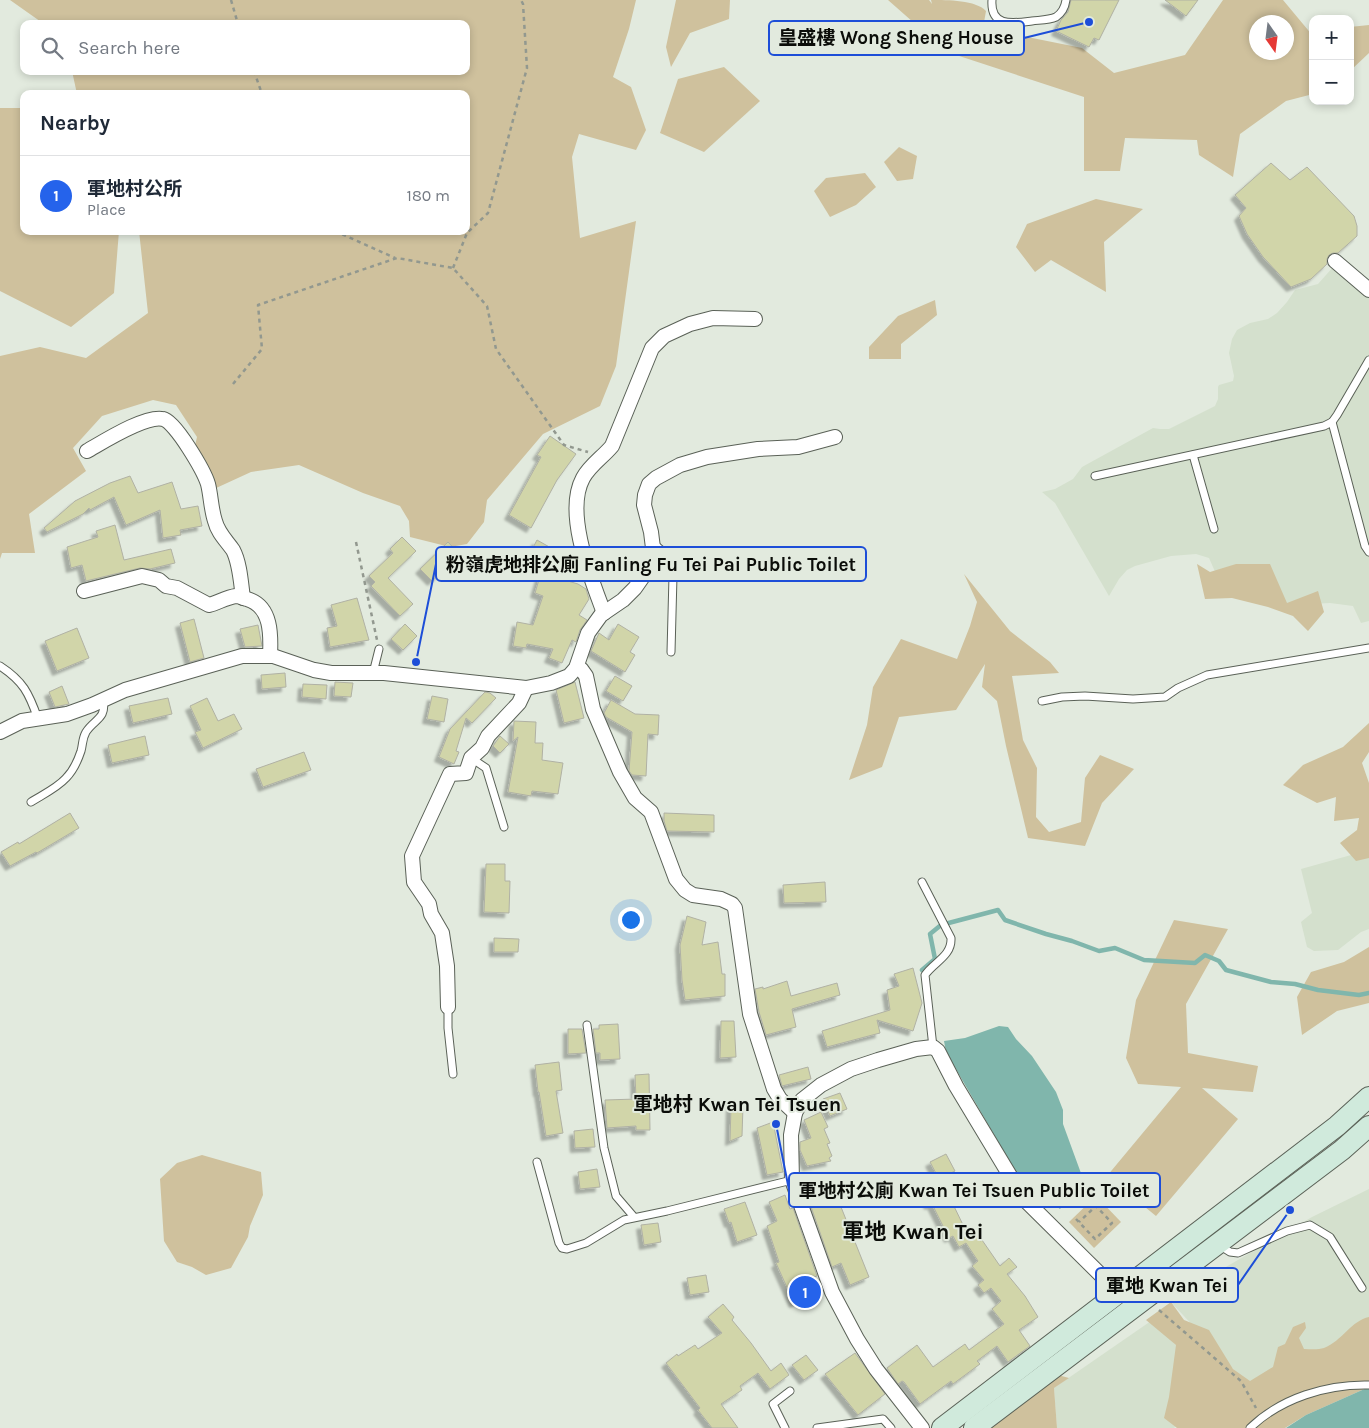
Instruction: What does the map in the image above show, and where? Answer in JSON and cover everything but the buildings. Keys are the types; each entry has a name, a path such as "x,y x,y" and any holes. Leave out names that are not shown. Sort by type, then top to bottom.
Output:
{"main road":[{"path":"942,1428 1337,1126 1369,1097"},
{"path":"974,1428 1342,1150 1369,1126"}],"street":[{"path":"1335,261 1369,290"},
{"path":"604,613 586,564 578,530 578,491 583,477 593,464 604,456 612,446 652,348 664,336 690,324 713,318 755,319"},
{"path":"87,451 142,422 164,419 171,423 186,442 207,482 215,521 220,534 233,551 236,560 243,598"},
{"path":"0,732 22,721 67,714 125,690 242,656 270,656 314,670 331,672 384,673 526,688 551,683 569,676 576,668 588,633 604,613 636,588 649,568 653,548 644,505 649,484 680,465 707,457 758,449 798,447 834,436"},
{"path":"84,591 142,576 159,580 166,586 177,588 209,605 236,596 251,600 265,614 269,624 271,635 270,656"},
{"path":"576,668 581,669 586,676 594,709 620,772 635,798 652,812 676,879 685,890 694,895 721,899 732,904 735,908 750,1014 774,1089 780,1099 795,1113"},
{"path":"448,1007 447,966 442,933 431,914 429,904 414,882 412,856 450,774 466,772 471,758 482,748 488,736 519,703 526,688"},
{"path":"922,1428 876,1369 843,1315 832,1292 792,1180 791,1135 795,1113 802,1100 809,1093 851,1069 916,1049 933,1047 938,1051 956,1086 1024,1199 1119,1293"}],"lane":[{"path":"992,0 993,11 996,16 1010,24 1055,17 1062,11 1066,0"},
{"path":"1095,476 1324,426 1332,422 1369,360"},
{"path":"1332,422 1365,546 1369,552"},
{"path":"1193,455 1214,529"},
{"path":"652,542 668,555 672,562 671,652"},
{"path":"1042,701 1062,697 1125,699 1165,697 1178,688 1207,675 1369,648"},
{"path":"373,673 379,649"},
{"path":"0,666 19,680 26,689 38,719"},
{"path":"31,802 66,778 76,763 87,731 102,716 103,700"},
{"path":"471,758 486,768 504,827"},
{"path":"922,882 951,938 952,945 948,953 925,975 933,1047"},
{"path":"448,1007 448,1028 454,1074"},
{"path":"587,1026 604,1148 616,1196 634,1217"},
{"path":"537,1162 559,1244 562,1248 567,1249 586,1244 624,1220 667,1212 792,1180"},
{"path":"1218,1244 1230,1252 1238,1253 1287,1231 1310,1225 1330,1237 1362,1288"},
{"path":"1250,1428 1262,1418 1289,1402 1328,1387 1369,1385"},
{"path":"785,1428 773,1404 790,1391"},
{"path":"817,1428 882,1419 891,1428"}],"path":[{"path":"231,0 235,20"},
{"path":"470,230 488,213 527,68 523,4 521,0"},
{"path":"255,75 261,90"},
{"path":"344,235 397,258 453,268 487,306 496,349 564,445 604,456"},
{"path":"453,268 466,235"},
{"path":"233,384 262,350 258,305 397,258"},
{"path":"356,542 379,649"},
{"path":"1076,1219 1094,1239 1112,1223 1096,1206 1079,1222"},
{"path":"1156,1307 1241,1381 1262,1418"}],"shaded area":[{"path":"10,0 636,0 629,29 613,77 631,87 646,130 636,150 579,134 572,157 580,238 636,221 616,366 600,406 543,434 487,500 484,522 467,544 450,547 410,537 409,521 400,506 363,493 299,465 251,472 214,489 192,459 197,437 176,405 153,400 102,416 73,448 86,471 29,514 35,553 2,553 0,559 0,356 40,347 86,358 148,313 139,235 470,235 470,90 76,90 73,75 470,75 470,20 38,20"},
{"path":"676,0 730,0 729,19 690,33 671,67 666,47"},
{"path":"888,0 929,0 932,4 931,0 953,1 976,5 986,11 983,28 1082,48 1114,73 1185,55 1223,0 1283,0 1309,31 1309,95 1286,101 1240,134 1233,177 1199,155 1197,140 1125,138 1120,171 1084,171 1084,97 947,52"},
{"path":"1369,25 1369,53 1354,67 1354,60 1354,27"},
{"path":"724,67 760,101 704,152 660,133 678,79"},
{"path":"0,108 20,108 20,235 119,235 114,293 71,327 0,291"},
{"path":"899,147 917,156 913,179 897,181 884,162"},
{"path":"865,173 876,187 856,205 830,217 814,191 826,178"},
{"path":"1096,199 1143,209 1104,242 1106,292 1051,260 1035,272 1016,247 1027,224"},
{"path":"1334,266 1369,296 1369,621 1361,623 1353,606 1330,603 1293,605 1286,603 1265,564 1217,576 1209,558 1196,554 1171,556 1135,566 1127,570 1119,579 1109,596 1055,503 1042,492 1055,489 1073,479 1082,467 1153,428 1169,429 1215,406 1218,399 1219,385 1233,381 1234,376 1229,353 1232,339 1237,330 1250,323 1268,319 1277,313 1295,290 1318,284"},
{"path":"935,300 937,315 901,344 901,359 869,359 869,347 898,316"},
{"path":"1197,564 1210,572 1236,564 1270,564 1287,603 1318,591 1324,612 1308,631 1293,616 1268,607 1232,598 1205,599"},
{"path":"964,574 1010,631 1050,662 1059,673 1012,676 1023,740 1037,768 1036,817 1049,832 1081,822 1085,778 1100,755 1134,769 1102,803 1085,846 1028,838 997,701 982,687 985,664 956,710 899,717 882,767 849,780 867,725 873,687 901,639 957,659 977,602"},
{"path":"1369,723 1369,752 1362,763 1369,783 1369,858 1356,861 1340,843 1357,830 1359,818 1334,821 1336,797 1317,803 1283,785 1303,765 1343,747"},
{"path":"1369,850 1369,929 1361,932 1338,950 1314,951 1307,947 1301,922 1312,913 1301,869"},
{"path":"1174,920 1228,929 1186,1004 1188,1053 1258,1066 1253,1092 1202,1088 1238,1119 1156,1216 1107,1176 1181,1087 1138,1084 1126,1058 1136,1000"},
{"path":"1369,947 1369,1003 1337,1011 1302,1035 1297,997 1311,972 1344,962"},
{"path":"202,1155 261,1172 263,1195 250,1226 248,1237 231,1268 206,1275 192,1267 177,1262 164,1241 160,1179 177,1163"},
{"path":"1369,1189 1369,1343 1251,1388 1169,1300 1312,1217"},
{"path":"1096,1196 1121,1222 1094,1248 1069,1222"},
{"path":"1171,1302 1184,1320 1209,1330 1233,1369 1250,1381 1273,1367 1278,1347 1285,1344 1293,1327 1305,1322 1306,1328 1299,1338 1304,1349 1319,1349 1330,1345 1357,1322 1369,1317 1369,1387 1306,1415 1285,1428 1177,1428 1164,1418 1169,1397 1176,1345 1146,1320"},
{"path":"1151,1321 1176,1345 1180,1422 1174,1428 1057,1428 1054,1388"},
{"path":"1058,1375 1069,1378 1054,1388 1057,1428 988,1428"}],"water":[{"path":"999,1026 1008,1027 1032,1056 1056,1092 1063,1110 1063,1124 1082,1176 1077,1188 1060,1209 1048,1199 1025,1188 946,1052 944,1041 965,1038"},
{"path":"1369,1387 1369,1428 1286,1428 1306,1415"}],"waterway":[{"path":"922,970 935,959 930,934 941,925 998,910 1005,920 1099,951 1115,948 1144,960 1195,963 1205,955 1219,961 1226,970 1271,982 1295,984 1318,990 1359,995 1369,993"}],"place":[{"name":"皇盛樓 Wong Sheng House","path":"1089,22"},
{"name":"粉嶺虎地排公廁 Fanling Fu Tei Pai Public Toilet","path":"416,662"},
{"name":"軍地村公廁 Kwan Tei Tsuen Public Toilet","path":"776,1124"},
{"name":"軍地 Kwan Tei","path":"1290,1210"},
{"name":"軍地村公所","path":"805,1292"}],"district":[{"name":"軍地村 Kwan Tei Tsuen","path":"737,1104"},
{"name":"軍地 Kwan Tei","path":"913,1231"}]}
